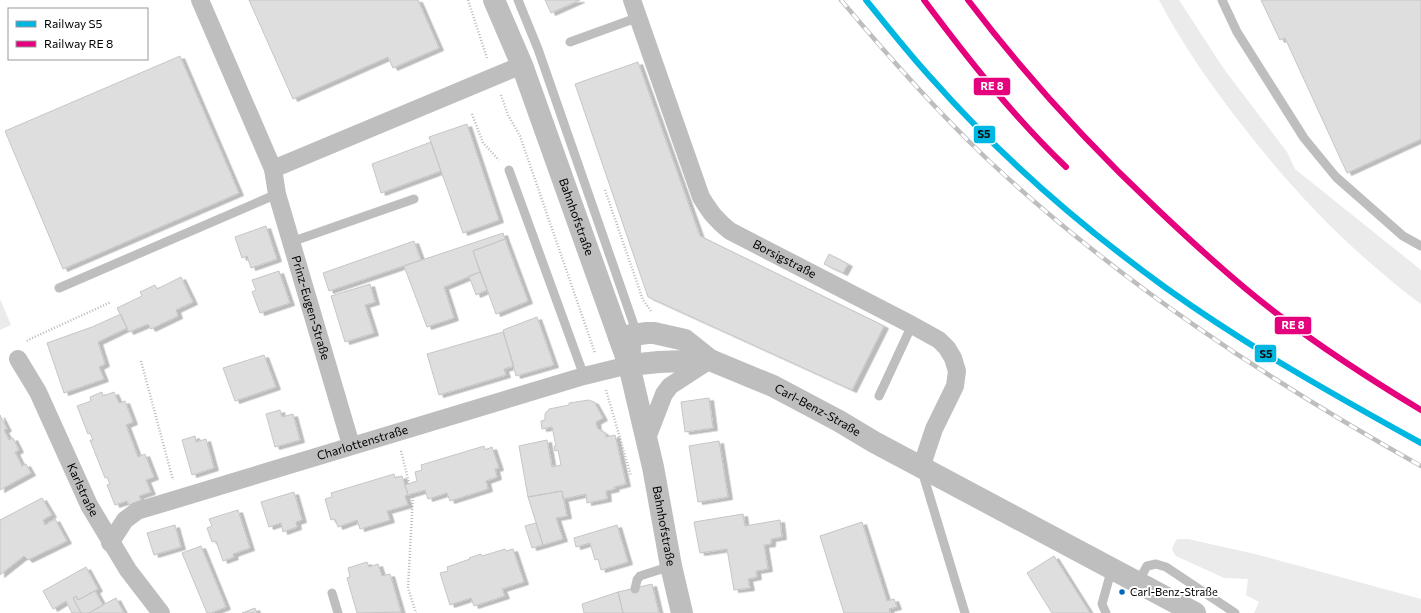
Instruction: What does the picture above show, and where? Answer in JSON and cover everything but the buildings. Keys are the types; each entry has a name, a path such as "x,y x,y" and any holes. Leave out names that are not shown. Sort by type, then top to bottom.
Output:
{"street":[{"name":"Prinz-Eugen-Straße","path":"200,0 273,169 277,194 351,445"},
{"name":"Bahnhofstraße","path":"494,0 522,65 628,335 632,368 654,467 671,566 682,613"},
{"name":"Borsigstraße","path":"632,0 701,197 717,221 730,231 912,325 939,340 948,348 957,371 955,386 934,429 921,468"},
{"path":"273,169 522,65"},
{"name":"Carl-Benz-Straße","path":"628,335 654,333 685,340 710,360 774,386 921,468 1195,613"},
{"name":"Karlstraße","path":"18,359 38,392 88,505 128,570 161,613"},
{"path":"647,438 659,404 670,386 710,360"},
{"name":"Carl-Benz-Straße","path":"632,368 710,360"},
{"name":"Charlottenstraße","path":"110,543 126,520 137,511 351,445 584,376 632,368"}],"lane":[{"path":"518,0 538,49 628,335"},
{"path":"1222,0 1237,32 1304,138 1336,177 1403,236 1421,246"},
{"path":"570,42 639,17"},
{"path":"509,170 584,376"},
{"path":"59,288 277,194"},
{"path":"291,242 414,199"},
{"path":"879,396 912,325"},
{"path":"921,468 965,613"},
{"path":"1138,582 1147,566 1156,564 1166,567 1235,613"},
{"path":"635,589 636,580 640,576 671,566"},
{"path":"1106,613 1102,604 1112,568"},
{"path":"332,593 338,613"}],"path":[{"path":"472,114 483,143 509,170"},
{"path":"18,359 28,340 111,302"},
{"path":"141,361 178,499"},
{"path":"396,432 410,483"},
{"path":"413,494 408,588 416,613"}],"shaded area":[{"path":"1159,0 1179,0 1224,69 1287,152 1295,169 1421,270 1421,304 1376,268 1340,236 1275,166 1221,98 1188,50"},
{"path":"0,299 11,325 0,330"},
{"path":"1177,539 1188,539 1255,554 1421,599 1421,613 1254,613 1259,602 1246,595 1248,579 1224,578 1176,556 1172,550"}],"railway":[{"path":"841,0 911,81 986,158 1036,203 1087,245 1194,325 1306,398 1421,466"}],"rail line":[{"name":"S5","path":"866,0 924,70 959,109 1015,164 1104,241 1166,288 1259,350 1421,443"}],"transit line":[{"path":"924,0 957,44 1009,107 1046,148 1066,167"},
{"path":"968,0 1012,55 1082,134 1131,184 1201,250 1248,291 1297,329 1349,365 1421,410"}],"place":[{"name":"Carl-Benz-Straße","path":"1122,592"}]}
